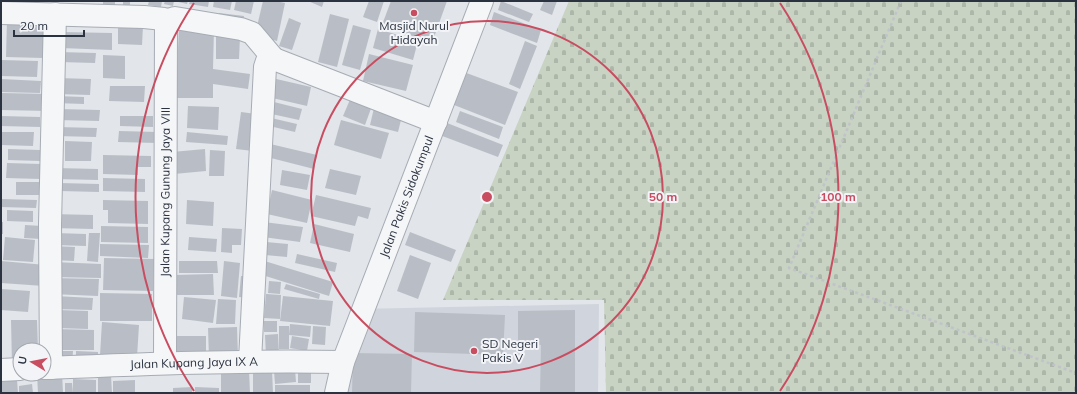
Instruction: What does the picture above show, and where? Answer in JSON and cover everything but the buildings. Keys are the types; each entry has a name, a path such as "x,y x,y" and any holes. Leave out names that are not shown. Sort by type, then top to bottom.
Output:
{"street":[{"name":"Jalan Pakis Sidokumpul","path":"336,393 343,362 482,1"},
{"path":"1,13 55,14 145,9 166,21 176,18 241,29 252,33 274,59"},
{"path":"48,342 55,14"},
{"name":"Jalan Kupang Gunung Jaya VIII","path":"166,21 166,363"},
{"path":"250,361 265,68 267,61 270,58 274,59 436,122"},
{"name":"Jalan Kupang Jaya IX A","path":"52,368 250,361 343,362"},
{"path":"1,370 12,369"}],"path":[{"path":"901,1 789,268 1076,373"}],"shaded area":[{"name":"SD Negeri Pakis V","path":"599,304 598,393 342,393 358,309"}],"green space":[{"path":"569,1 1076,1 1076,393 606,393 604,300 443,300"}],"place":[{"name":"Masjid Nurul Hidayah","path":"414,13"},
{"name":"SD Negeri Pakis V","path":"474,351"}]}
